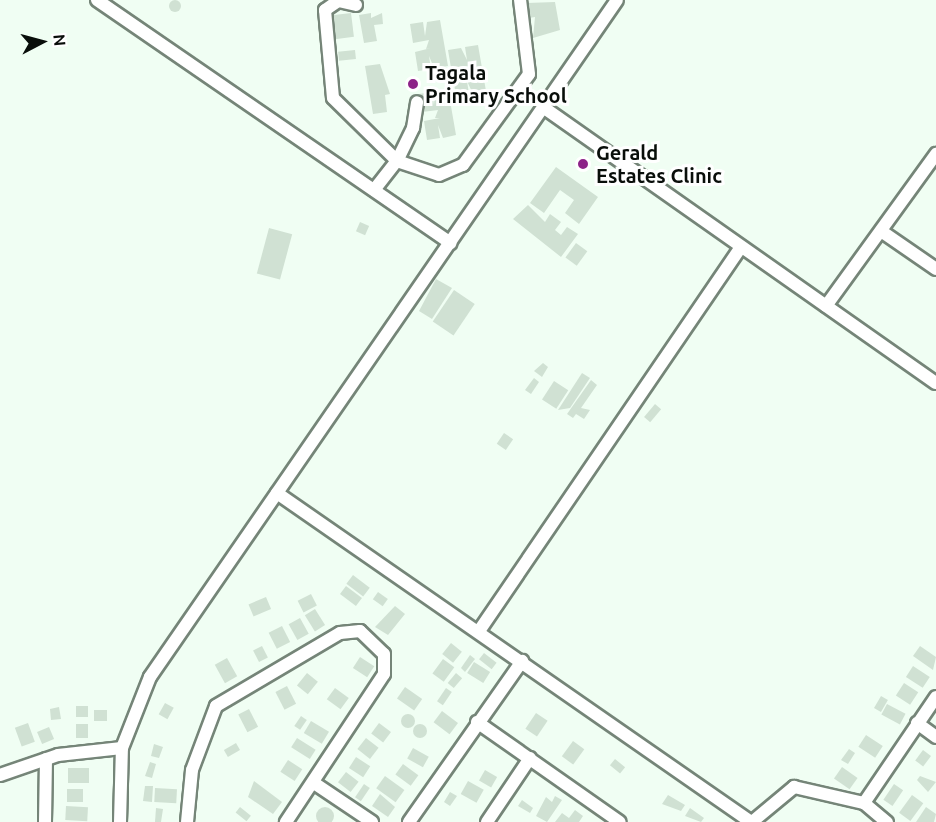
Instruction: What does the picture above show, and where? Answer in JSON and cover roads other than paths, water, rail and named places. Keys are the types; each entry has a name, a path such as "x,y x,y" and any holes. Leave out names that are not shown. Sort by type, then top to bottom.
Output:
{"street":[{"path":"356,5 338,1 325,10 333,98 397,161 439,175 463,165 476,151 531,67 520,0"},
{"path":"120,822 122,748 150,677 617,0"},
{"path":"102,2 450,243"},
{"path":"374,190 397,161 413,128 417,102"},
{"path":"543,108 936,383"},
{"path":"826,306 935,157"},
{"path":"881,231 936,269"},
{"path":"479,631 741,247"},
{"path":"277,493 522,661 744,820 795,788 864,803 887,822"},
{"path":"188,822 192,770 216,706 340,633 360,631 384,654 384,674 314,783 286,822"},
{"path":"409,822 522,661"},
{"path":"864,803 936,697"},
{"path":"477,723 620,822"},
{"path":"917,723 936,737"},
{"path":"0,775 46,759 122,748"},
{"path":"487,822 530,758"},
{"path":"45,822 46,759"},
{"path":"314,783 372,822"}],"place":[{"name":"Tagala Primary School","path":"413,84"},
{"name":"Gerald Estates Clinic","path":"583,164"}]}
